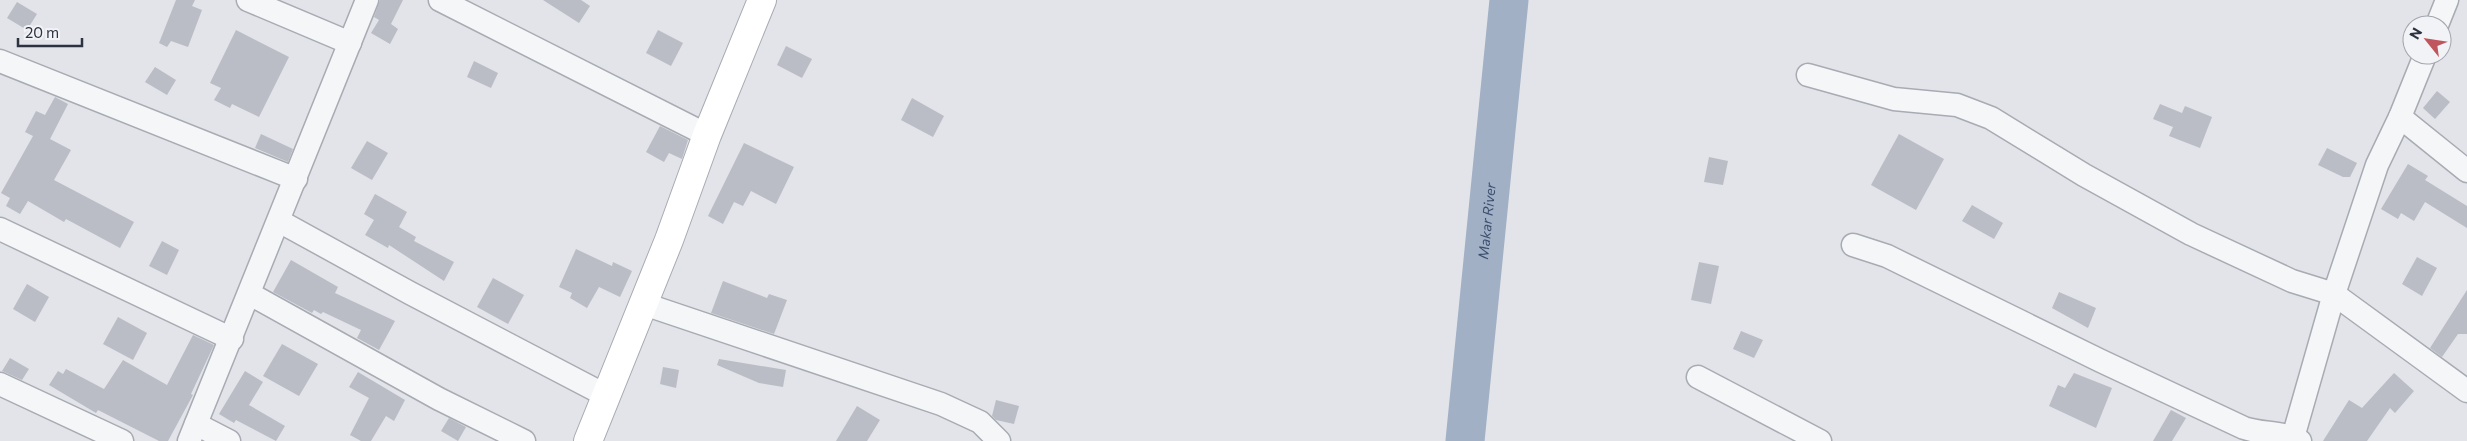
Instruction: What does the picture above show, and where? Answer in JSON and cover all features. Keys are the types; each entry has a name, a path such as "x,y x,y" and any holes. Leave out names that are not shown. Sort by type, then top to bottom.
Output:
{"street":[{"path":"248,0 350,43"},
{"path":"229,441 193,432 367,0"},
{"path":"440,0 707,135"},
{"path":"588,441 644,304 759,1"},
{"path":"0,61 296,179"},
{"path":"1853,245 1887,256 2101,362 2244,428 2295,440 2334,294 2377,165 2400,117 2421,65"},
{"path":"1808,75 1894,99 1957,105 1975,111 2018,133 2106,188 2192,234 2292,280 2334,294 2467,391"},
{"path":"2400,117 2467,171"},
{"path":"279,221 410,293 607,396"},
{"path":"0,229 232,339"},
{"path":"250,294 439,399 524,441"},
{"path":"644,304 941,404 980,422 999,441"},
{"path":"1698,377 1820,441"},
{"path":"0,384 122,441"}],"building":[{"path":"176,0 195,0 192,6 202,10 188,47 171,41 167,47 159,43"},
{"path":"380,0 403,0 391,24 398,29 390,44 371,33 379,20 374,17"},
{"path":"543,0 581,0 590,6 579,23"},
{"path":"17,2 37,14 27,30 7,18"},
{"path":"236,30 289,57 259,117 232,104 230,108 214,100 221,88 210,83"},
{"path":"658,30 683,43 671,66 646,53"},
{"path":"786,46 812,59 802,78 777,65"},
{"path":"474,61 498,73 491,88 467,77"},
{"path":"155,67 176,80 167,95 145,82"},
{"path":"2437,91 2450,102 2435,119 2423,108"},
{"path":"55,97 68,104 50,139 71,150 54,180 134,222 120,248 66,219 64,222 28,201 20,214 6,206 10,198 1,193 33,136 25,132 36,111 45,115"},
{"path":"912,98 944,116 933,137 901,120"},
{"path":"2160,104 2182,113 2185,106 2212,117 2200,148 2169,136 2173,127 2153,119"},
{"path":"660,126 688,140 682,159 669,153 664,162 646,152"},
{"path":"261,134 293,149 288,162 255,148"},
{"path":"1899,134 1944,159 1916,210 1871,185"},
{"path":"367,141 388,153 372,180 351,168"},
{"path":"744,143 794,167 776,204 751,191 743,206 734,202 723,224 708,216"},
{"path":"2327,148 2357,163 2350,177 2343,177 2318,165"},
{"path":"1709,157 1728,161 1723,185 1704,182"},
{"path":"2408,164 2428,176 2425,180 2467,206 2467,228 2425,202 2414,221 2401,213 2398,219 2381,209"},
{"path":"375,194 407,212 399,227 416,237 414,241 454,262 444,281 389,245 388,248 365,235 374,220 364,214"},
{"path":"1972,205 2003,223 1994,239 1962,221"},
{"path":"162,241 179,250 167,275 149,266"},
{"path":"576,249 612,266 613,262 632,271 620,297 599,287 587,308 570,298 572,293 559,287"},
{"path":"2417,257 2437,268 2422,296 2402,284"},
{"path":"291,260 338,287 335,293 395,321 379,350 357,338 361,330 323,312 321,314 314,310 312,313 273,292"},
{"path":"1699,262 1719,266 1711,304 1691,300"},
{"path":"493,278 524,295 508,324 477,307"},
{"path":"723,281 767,298 769,294 787,300 774,334 711,313"},
{"path":"27,284 49,297 35,322 13,309"},
{"path":"2467,290 2467,334 2458,334 2442,357 2430,348"},
{"path":"2059,292 2096,308 2088,328 2052,308"},
{"path":"118,317 147,333 133,360 103,344"},
{"path":"1741,331 1763,340 1754,358 1733,349"},
{"path":"193,335 214,345 191,394 193,395 168,441 159,441 98,410 96,413 49,385 58,371 63,374 66,369 104,389 123,360 167,385"},
{"path":"282,344 318,364 299,396 263,376"},
{"path":"10,358 29,369 22,380 2,371"},
{"path":"719,359 786,370 783,387 759,383 717,365"},
{"path":"663,367 679,370 676,388 660,384"},
{"path":"245,371 263,382 249,405 285,426 276,441 236,420 234,423 219,414"},
{"path":"358,372 405,400 394,421 386,416 371,441 361,441 350,435 369,398 349,387"},
{"path":"2074,373 2112,388 2096,428 2049,406 2058,385 2065,388"},
{"path":"2394,373 2414,391 2395,413 2390,408 2367,441 2323,441 2349,400 2362,408"},
{"path":"996,400 1019,406 1014,424 996,420 992,416"},
{"path":"857,406 880,420 867,441 836,441"},
{"path":"2171,410 2186,418 2172,441 2153,441"},
{"path":"449,418 466,427 458,441 441,431"}],"waterway":[{"name":"Makar River","path":"1465,441 1509,0"}]}
